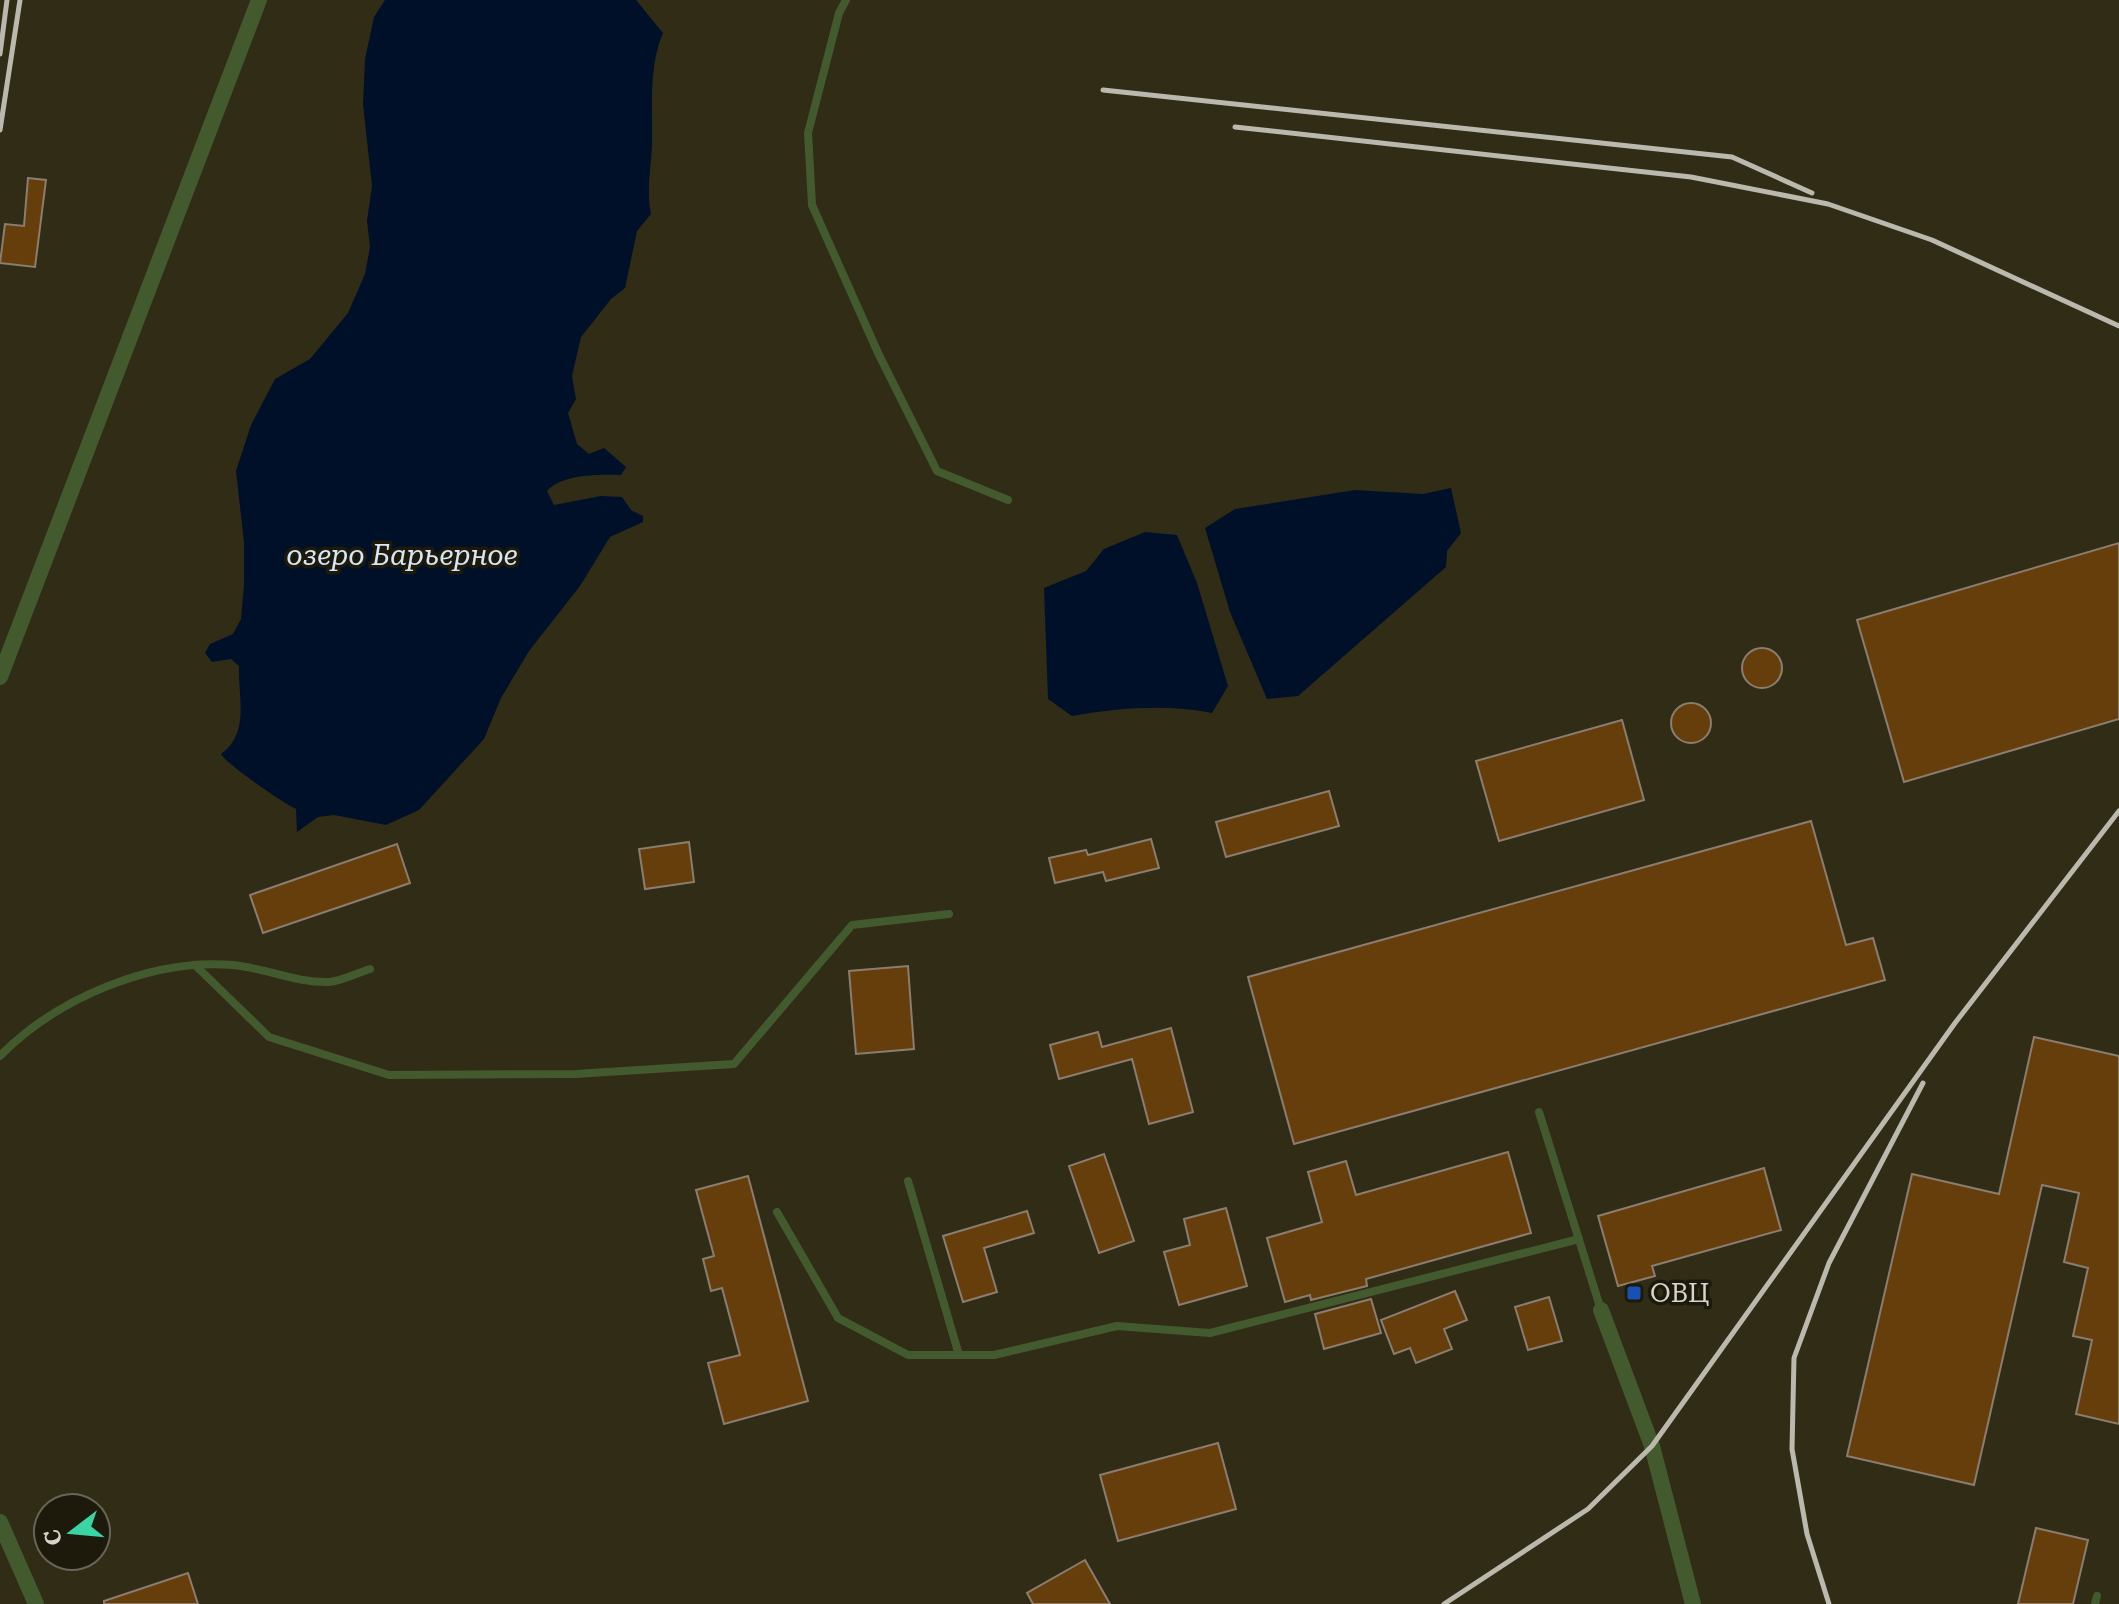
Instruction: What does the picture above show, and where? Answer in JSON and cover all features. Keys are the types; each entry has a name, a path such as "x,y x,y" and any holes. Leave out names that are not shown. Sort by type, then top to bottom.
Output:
{"street":[{"path":"0,677 259,0"},
{"path":"1601,1310 1652,1446 1693,1604"},
{"path":"0,1522 36,1604"}],"lane":[{"path":"846,0 839,13 808,133 812,205 879,355 937,471 1008,500"},
{"path":"195,965 269,1037 389,1075 575,1074 734,1064 852,925 949,914"},
{"path":"0,1056 54,1014 96,991 176,965 234,965 291,978 331,982 370,969"},
{"path":"1539,1112 1601,1310"},
{"path":"908,1181 959,1355"},
{"path":"777,1212 838,1318 908,1355 994,1355 1117,1326 1210,1333 1579,1239"}],"shaded area":[{"path":"0,0 2119,0 2119,1604 0,1604"}],"water":[{"name":"озеро Барьерное","path":"385,0 636,0 663,33 655,60 652,88 651,214 637,231 625,288 611,299 581,337 572,376 576,399 568,413 577,444 589,454 604,448 626,467 621,475 571,478 553,485 547,491 554,505 601,496 622,497 631,510 643,516 643,522 610,537 580,586 529,651 501,698 484,739 419,810 386,825 334,815 318,817 297,832 296,809 255,783 221,754 230,746 239,725 239,666 231,659 212,662 205,653 210,644 233,634 241,619 244,542 236,471 251,425 275,379 310,359 348,313 365,274 370,247 367,221 372,186 363,104 365,59 374,17"},
{"path":"1451,488 1461,533 1447,551 1446,567 1298,696 1267,699 1230,612 1205,528 1235,509 1355,490 1423,494"},
{"path":"1145,532 1177,535 1197,583 1228,686 1212,713 1142,708 1072,716 1048,699 1044,588 1086,571 1104,549"}],"building":[{"path":"28,178 46,180 35,267 0,263 5,224 24,226"},
{"path":"2119,543 2119,719 1904,782 1857,620"},
{"path":"1762,648 1776,654 1782,668 1776,682 1762,688 1748,682 1742,668 1748,654"},
{"path":"1691,703 1705,709 1711,723 1705,737 1691,743 1677,737 1671,723 1677,709"},
{"path":"1622,720 1644,800 1499,841 1476,761"},
{"path":"1329,791 1339,826 1226,857 1216,822"},
{"path":"1811,821 1846,945 1873,938 1885,980 1294,1144 1248,977"},
{"path":"1151,839 1159,868 1106,881 1103,872 1055,883 1049,858 1086,850 1088,855"},
{"path":"689,842 694,882 645,889 639,849"},
{"path":"397,844 410,883 263,933 250,895"},
{"path":"908,966 914,1049 856,1054 849,971"},
{"path":"1171,1028 1193,1112 1149,1124 1132,1059 1059,1079 1050,1045 1098,1032 1102,1047"},
{"path":"2034,1037 2119,1056 2119,1424 2076,1414 2092,1340 2073,1336 2088,1268 2064,1262 2079,1193 2042,1185 1974,1485 1847,1456 1912,1174 1999,1194"},
{"path":"1508,1152 1531,1233 1366,1279 1367,1286 1311,1300 1310,1295 1285,1302 1267,1238 1322,1222 1308,1172 1346,1161 1356,1195"},
{"path":"1104,1154 1134,1241 1099,1253 1069,1166"},
{"path":"1764,1168 1781,1230 1652,1266 1655,1276 1618,1286 1598,1216"},
{"path":"748,1176 808,1401 724,1424 708,1363 740,1355 722,1288 711,1291 703,1259 714,1256 696,1190"},
{"path":"1226,1208 1247,1286 1179,1305 1164,1252 1190,1245 1184,1219"},
{"path":"1027,1211 1034,1233 984,1248 997,1292 963,1302 943,1236"},
{"path":"1455,1291 1467,1320 1444,1329 1452,1349 1416,1363 1410,1348 1394,1354 1381,1320"},
{"path":"1549,1297 1562,1341 1528,1350 1515,1307"},
{"path":"1371,1299 1381,1333 1324,1349 1315,1314"},
{"path":"1218,1443 1236,1509 1118,1541 1100,1475"},
{"path":"2036,1528 2088,1540 2073,1604 2018,1604"},
{"path":"1085,1560 1110,1604 1033,1604 1027,1593"},
{"path":"188,1573 198,1604 104,1604 104,1601"}],"railway":[{"path":"0,54 7,0"},
{"path":"0,130 20,0"},
{"path":"1103,90 1732,157 1812,193"},
{"path":"1235,127 1691,177 1828,204 1932,240 2119,326"},
{"path":"1444,1604 1588,1509 1652,1446 1955,1023 2119,811"},
{"path":"1829,1604 1807,1534 1792,1449 1794,1358 1829,1263 1923,1083"}],"place":[{"name":"ОВЦ","path":"1634,1293"}]}
